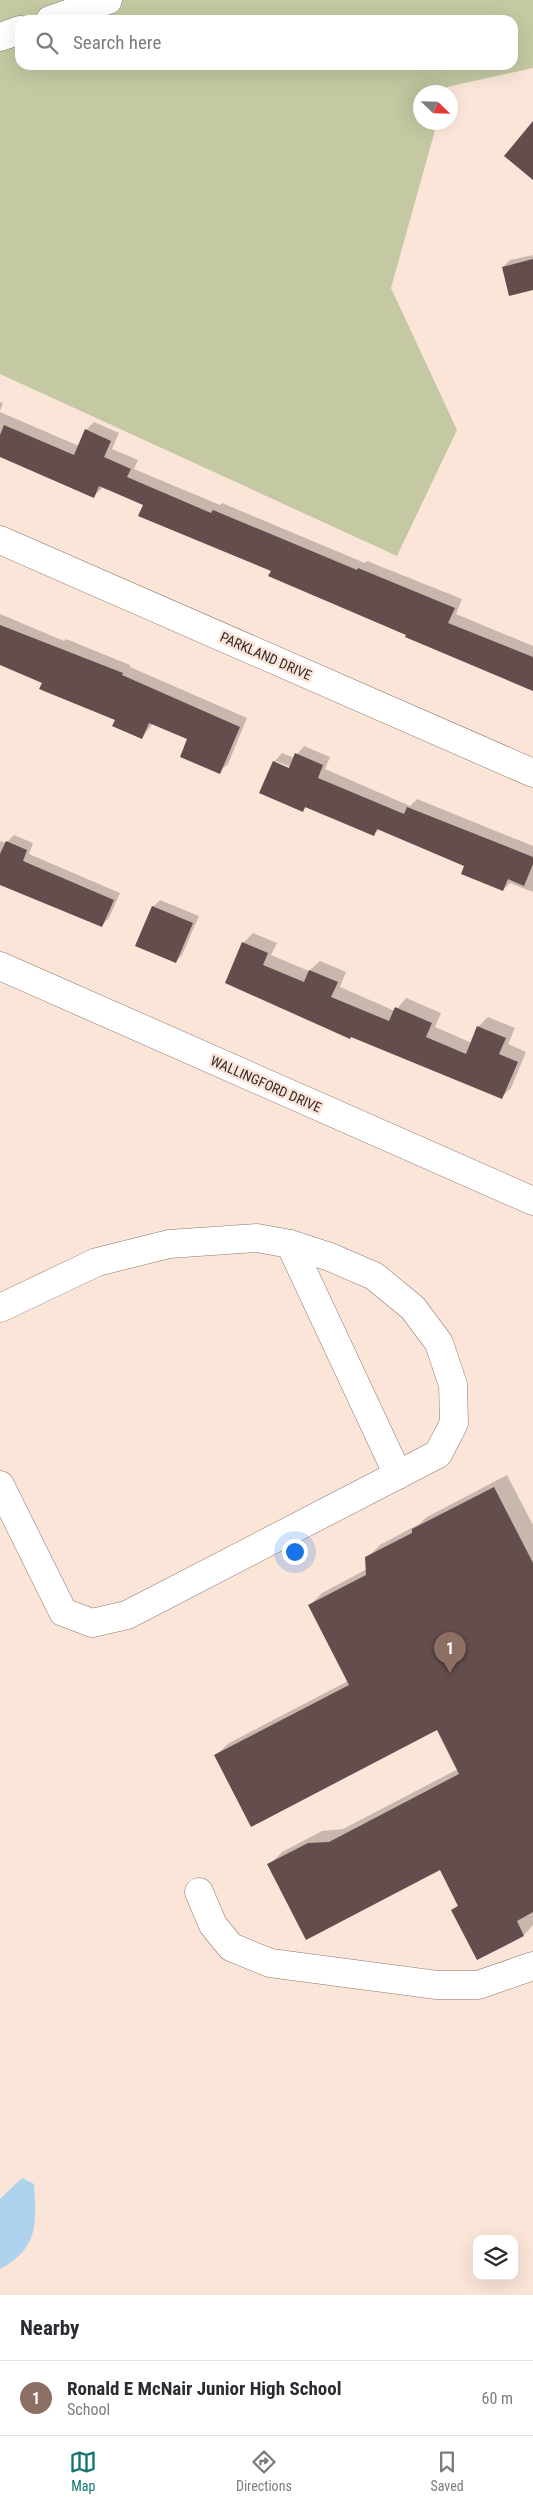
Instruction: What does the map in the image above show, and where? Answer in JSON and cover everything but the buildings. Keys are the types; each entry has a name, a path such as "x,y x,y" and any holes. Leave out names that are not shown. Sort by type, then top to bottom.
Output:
{"street":[{"path":"64,15 108,0"},
{"path":"0,37 15,32"},
{"name":"PARKLAND DRIVE","path":"0,540 533,773"},
{"name":"WALLINGFORD DRIVE","path":"0,966 533,1201"},
{"path":"0,1308 97,1262 169,1244 257,1238 290,1244 330,1257 374,1276 414,1308 439,1343 452,1385 454,1423 438,1454 127,1615 92,1624 63,1612 0,1485"},
{"path":"290,1244 398,1475"},
{"path":"0,1288 31,1292"},
{"path":"199,1892 213,1925 231,1947 270,1963 437,1985 478,1985 533,1966"}],"green space":[{"path":"0,0 533,0 533,68 456,85 413,85 413,130 435,130 391,288 457,430 397,556 0,374"}],"water":[{"path":"22,2178 34,2184 35,2223 28,2244 22,2253 0,2269 0,2199"}],"place":[{"name":"Ronald E McNair Junior High School","path":"450,1673"}]}
